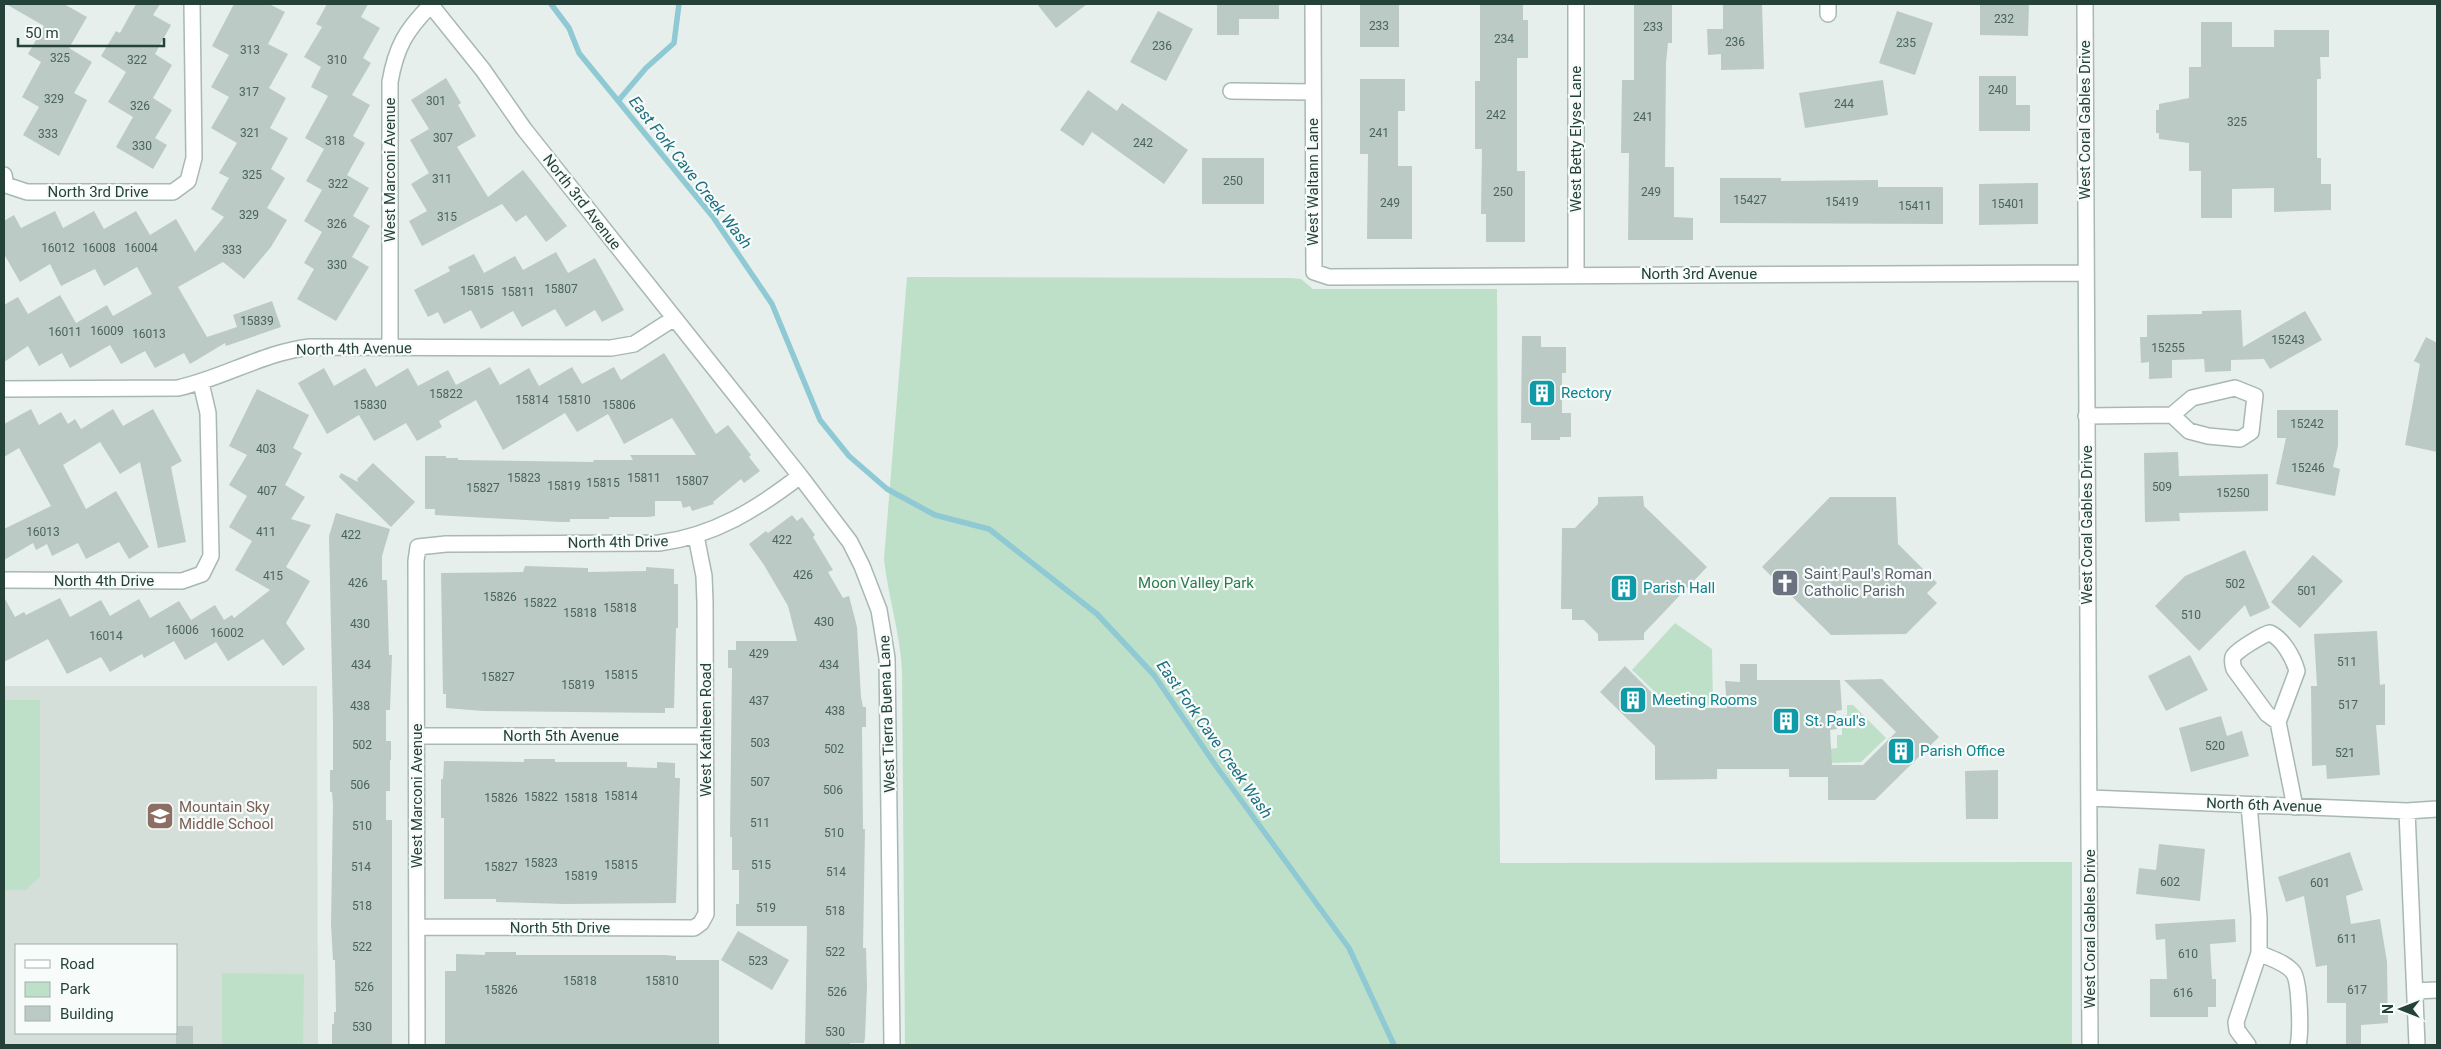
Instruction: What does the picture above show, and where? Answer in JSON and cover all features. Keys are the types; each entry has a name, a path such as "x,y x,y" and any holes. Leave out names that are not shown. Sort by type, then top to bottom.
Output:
{"street":[{"name":"North 3rd Drive","path":"5,180 27,192 173,192 188,180 194,158 192,4"},
{"name":"North 3rd Avenue","path":"430,4 483,70 524,129 737,398"},
{"name":"West Marconi Avenue","path":"390,348 390,82 394,59 402,38 430,4"},
{"name":"West Waltann Lane","path":"1313,4 1314,272"},
{"name":"West Betty Elyse Lane","path":"1576,4 1576,274"},
{"name":"West Coral Gables Drive","path":"2085,4 2090,1045"},
{"path":"1231,91 1313,92"},
{"name":"North 3rd Avenue","path":"1314,272 1329,277 1576,274 2085,273"},
{"name":"North 4th Avenue","path":"4,389 159,390 201,383 298,348 611,348 634,344 674,319"},
{"name":"North 4th Drive","path":"4,580 182,581 202,574 211,556 208,413 201,383"},
{"path":"2086,416 2172,415 2192,398 2235,388 2255,396 2251,432 2240,439 2208,436 2189,431 2172,415"},
{"name":"West Tierra Buena Lane","path":"737,398 850,542 879,610 885,635 889,716 892,1045"},
{"name":"North 4th Drive","path":"418,547 446,544 659,543 696,536 741,516 800,476"},
{"name":"West Kathleen Road","path":"696,536 704,576 706,914 702,923"},
{"name":"West Marconi Avenue","path":"417,1045 416,561 418,547"},
{"path":"2278,722 2266,714 2234,670 2233,663 2236,653 2263,634 2270,633 2277,636 2295,663 2298,671 2278,722 2295,806"},
{"name":"North 5th Avenue","path":"416,736 705,736"},
{"name":"North 6th Avenue","path":"2090,798 2407,811 2437,809"},
{"path":"2248,1045 2236,1030 2236,1022 2259,952 2259,917 2249,805"},
{"path":"2407,811 2417,1045"},
{"name":"North 5th Drive","path":"417,928 694,928 702,923"},
{"path":"2259,952 2288,966 2296,977 2300,1031 2298,1045"},
{"path":"2415,992 2437,990"}],"shaded area":[{"name":"Mountain Sky Middle School","path":"4,686 317,686 318,1045 4,1045"}],"green space":[{"name":"Moon Valley Park","path":"907,277 1291,278 1301,279 1313,289 1497,289 1500,863 2072,862 2072,1045 905,1045 902,670 899,642 884,559"},
{"path":"1675,623 1712,649 1713,705 1670,706 1632,670"},
{"path":"4,700 40,700 40,877 26,890 4,890"},
{"path":"1847,705 1853,705 1886,738 1861,762 1830,763 1829,749 1837,748 1837,735 1842,735 1842,716 1847,715"},
{"path":"222,973 304,974 303,1045 222,1045"}],"building":[{"path":"6,4 64,4 87,17 69,48 92,62 74,93 87,100 59,156 23,135 39,107 22,97 41,62 28,54 44,26"},
{"path":"136,4 160,4 153,15 171,25 155,54 172,65 153,98 172,110 155,138 167,145 153,169 116,147 133,117 108,102 126,72 101,56 116,31 120,33"},
{"path":"234,4 269,4 285,12 268,44 288,54 269,88 286,98 270,128 288,138 271,169 285,178 267,208 287,220 271,247 244,279 223,262 178,287 207,337 237,327 233,315 272,301 281,327 226,346 225,343 190,364 184,353 155,368 145,351 121,364 110,345 70,368 62,353 39,366 28,346 4,362 4,305 18,297 28,314 60,295 76,323 107,305 113,316 152,294 137,267 104,286 95,269 61,286 50,264 20,282 4,254 4,221 14,215 21,228 55,211 63,228 94,211 104,229 136,211 150,235 176,219 195,252 224,217 211,209 229,178 219,173 237,143 211,128 229,97 211,87 229,55 212,46"},
{"path":"327,4 368,4 361,17 380,28 363,58 371,63 352,95 370,105 353,136 365,143 347,175 369,188 353,216 370,226 352,257 369,267 336,321 297,299 314,269 304,263 322,232 304,221 322,190 306,181 324,149 305,138 328,96 311,87 321,67 304,57 322,27 316,24"},
{"path":"1037,4 1087,4 1056,28"},
{"path":"1217,4 1279,4 1279,19 1239,19 1239,35 1217,35"},
{"path":"1360,4 1399,4 1399,47 1360,47"},
{"path":"1480,4 1523,4 1523,20 1528,20 1528,58 1517,58 1517,171 1525,171 1525,242 1486,242 1486,214 1481,214 1482,149 1475,149 1475,81 1480,81"},
{"path":"1634,4 1672,4 1672,43 1668,43 1666,63 1665,167 1674,167 1674,217 1693,218 1693,240 1628,240 1629,153 1621,153 1622,80 1634,80"},
{"path":"1723,4 1762,4 1764,69 1721,70 1721,54 1708,55 1707,29 1723,29"},
{"path":"1980,4 2029,4 2028,36 1980,35"},
{"path":"1158,11 1193,29 1166,81 1130,62"},
{"path":"1897,11 1933,23 1915,75 1879,63"},
{"path":"2201,22 2232,22 2232,47 2274,47 2274,30 2329,30 2329,57 2320,57 2321,79 2317,79 2317,158 2321,158 2321,184 2331,184 2331,210 2274,212 2274,188 2232,189 2232,218 2201,218 2201,171 2189,171 2189,143 2159,139 2159,133 2156,133 2156,110 2159,110 2159,104 2189,98 2189,67 2201,67"},
{"path":"1979,76 2016,76 2016,105 2030,105 2030,131 1979,131"},
{"path":"446,78 461,103 458,105 476,136 457,147 488,197 523,170 567,226 546,242 526,215 516,222 502,204 422,246 409,221 427,211 411,184 429,173 410,140 429,129 411,100"},
{"path":"1360,79 1405,79 1405,111 1398,111 1398,166 1412,166 1412,239 1367,239 1368,154 1360,154"},
{"path":"1883,80 1888,115 1805,128 1799,93"},
{"path":"1088,90 1117,111 1122,103 1188,150 1164,184 1092,132 1083,146 1060,130"},
{"path":"1202,158 1264,158 1264,204 1202,204"},
{"path":"1720,178 1781,178 1781,181 1878,180 1878,187 1943,187 1943,224 1720,223"},
{"path":"2038,183 2038,224 1979,225 1979,184"},
{"path":"556,252 568,273 595,258 624,310 602,322 595,310 566,327 555,309 522,327 513,311 481,329 471,310 444,324 438,312 428,317 414,290 450,271 448,267 474,254 484,273 515,256 523,270"},
{"path":"2241,310 2243,347 2305,311 2322,340 2270,369 2264,359 2231,360 2231,371 2205,372 2204,359 2172,360 2172,378 2149,379 2149,362 2141,363 2140,337 2147,337 2147,315 2202,314 2202,311"},
{"name":"Rectory","path":"1522,336 1541,336 1541,347 1566,347 1566,373 1562,373 1562,413 1571,413 1571,437 1560,437 1560,440 1531,440 1531,423 1521,423"},
{"path":"2426,337 2437,343 2437,452 2405,445 2420,364 2414,361"},
{"path":"664,353 716,434 728,425 751,455 749,457 760,471 744,483 741,479 713,502 714,504 692,511 690,506 683,508 681,501 655,501 655,516 648,517 570,519 570,522 560,522 435,515 435,509 425,509 425,456 446,456 446,458 458,458 458,460 594,462 593,460 633,460 630,455 696,455 672,418 624,444 608,414 577,432 565,413 503,450 476,400 439,421 442,427 417,441 406,423 374,441 359,415 327,434 298,383 324,368 334,386 365,368 376,387 408,368 418,386 448,370 456,385 490,367 500,385 529,368 539,386 572,367 582,384 614,367 621,380"},
{"path":"257,389 309,415 293,448 302,453 285,485 305,497 291,519 311,525 286,567 310,581 286,623 305,649 283,666 263,639 228,661 216,642 185,660 174,641 144,658 142,654 110,672 101,657 67,674 48,639 4,662 4,597 15,617 24,612 26,615 60,598 70,617 101,600 110,616 139,599 150,618 179,601 191,620 215,605 224,620 232,615 234,618 270,590 235,570 252,541 229,527 247,496 229,485 247,455 229,446"},
{"path":"31,409 39,425 61,412 68,424 75,419 81,429 113,409 123,426 153,409 182,461 171,467 186,542 158,548 140,462 120,474 100,442 63,465 86,509 116,491 149,547 129,559 119,542 86,559 78,543 52,556 47,544 36,550 33,543 4,560 4,529 51,506 19,448 4,457 4,424"},
{"path":"2277,410 2338,410 2338,446 2333,467 2340,469 2335,496 2276,484 2286,438 2277,438"},
{"path":"2178,452 2179,476 2268,474 2268,511 2179,513 2180,521 2145,522 2144,453"},
{"path":"373,463 415,502 391,527 339,477 341,473 358,482 357,479"},
{"name":"Parish Hall","path":"1643,496 1644,506 1707,567 1644,633 1644,640 1598,641 1598,634 1584,620 1572,620 1572,609 1561,609 1562,528 1575,528 1598,504 1598,497"},
{"path":"1830,497 1896,497 1898,544 1937,583 1927,593 1937,603 1906,634 1831,635 1762,567"},
{"path":"336,513 390,529 382,556 382,580 387,580 389,655 392,655 390,710 386,710 386,741 391,741 391,760 390,791 386,791 386,820 392,820 392,1045 332,1044 332,1024 334,1024 334,1012 336,1012 335,960 333,960 331,924 333,804 332,792 330,792 330,770 333,770 333,721 329,536"},
{"path":"792,515 797,521 802,517 815,535 813,537 833,570 828,572 843,598 849,596 857,627 861,697 863,707 866,707 866,727 862,727 863,829 865,829 863,948 866,948 867,986 865,1038 864,1043 850,1043 850,1045 805,1045 807,926 736,926 736,904 739,904 739,870 732,870 732,837 730,837 732,668 728,668 728,650 736,650 736,641 797,641 788,606 764,565 749,544 766,531 768,533"},
{"path":"2245,550 2270,608 2250,617 2245,605 2199,651 2155,606 2185,576"},
{"path":"2313,555 2343,581 2300,628 2271,602"},
{"path":"525,566 588,568 588,572 646,571 646,567 674,569 674,584 678,584 678,628 676,628 674,708 665,708 665,713 483,711 446,708 446,694 443,694 441,573 523,572"},
{"path":"2377,631 2380,685 2385,684 2385,725 2376,725 2380,775 2327,779 2326,765 2312,766 2311,686 2317,686 2314,634"},
{"path":"2190,655 2208,690 2166,711 2148,676"},
{"path":"1740,664 1757,664 1757,680 1840,680 1842,710 1836,711 1837,729 1830,730 1832,765 1863,765 1896,732 1844,680 1882,679 1939,737 1875,800 1828,800 1828,777 1789,777 1789,769 1717,769 1717,779 1655,780 1655,746 1600,692 1625,666 1667,708 1727,708 1725,681 1740,682"},
{"path":"2221,716 2227,736 2242,731 2249,756 2191,772 2179,728"},
{"path":"524,759 555,759 555,762 627,762 627,767 657,768 657,762 675,763 675,778 680,778 676,903 565,904 496,902 496,899 444,899 444,818 441,818 441,779 443,779 444,761 524,762"},
{"path":"1998,770 1998,819 1966,819 1965,771"},
{"path":"2159,844 2205,849 2200,901 2136,894 2139,868 2156,870"},
{"path":"2350,852 2363,890 2346,896 2351,924 2380,919 2387,962 2388,1023 2361,1025 2361,1045 2346,1045 2346,1003 2327,1003 2327,965 2316,967 2304,896 2286,902 2278,877"},
{"path":"2235,919 2236,942 2210,944 2212,979 2216,979 2216,1007 2208,1007 2208,1017 2150,1017 2150,979 2167,979 2165,939 2156,940 2155,924"},
{"path":"738,931 789,960 772,990 721,960"},
{"path":"485,952 516,952 516,955 665,955 676,956 676,960 719,960 719,1045 445,1045 445,971 456,971 456,954 485,955"},
{"path":"178,1026 193,1026 193,1045 176,1045"}],"waterway":[{"name":"East Fork Cave Creek Wash","path":"551,4 569,28 579,53 713,217 772,304 820,420 849,456 887,489 935,515 989,529 1097,614 1154,675 1216,766 1349,948 1394,1045"},
{"path":"618,101 646,68 674,43 679,4"}],"place":[{"name":"Rectory","path":"1542,393"},
{"name":"Saint Paul's Roman Catholic Parish","path":"1785,583"},
{"name":"Parish Hall","path":"1624,588"},
{"name":"Meeting Rooms","path":"1633,700"},
{"name":"St. Paul's","path":"1786,721"},
{"name":"Parish Office","path":"1901,751"},
{"name":"Mountain Sky Middle School","path":"160,816"}]}
